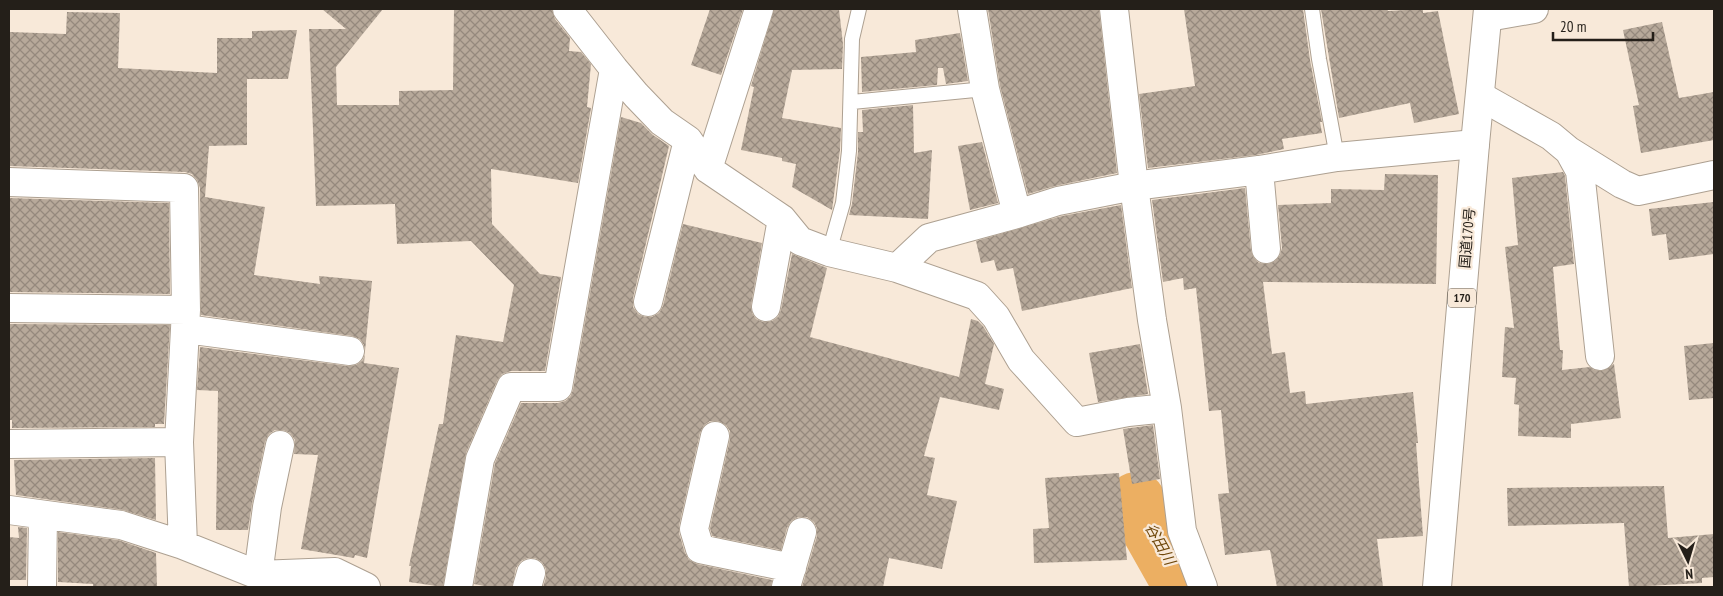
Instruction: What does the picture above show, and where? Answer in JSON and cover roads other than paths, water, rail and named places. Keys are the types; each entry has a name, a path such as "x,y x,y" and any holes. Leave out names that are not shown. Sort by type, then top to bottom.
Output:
{"main road":[{"path":"567,9 614,69 662,122 688,140 708,169 782,220 800,241 829,252 897,268 977,296 996,317 1021,360 1077,422 1128,412 1167,408"},
{"path":"708,169 759,9"},
{"path":"972,9 985,88 1017,214"},
{"path":"1114,9 1134,186 1152,320 1167,408 1182,531 1203,587"},
{"path":"1488,13 1534,9"},
{"name":"国道170号","path":"1437,587 1488,13"},
{"path":"458,587 480,459 511,387 558,387 614,69"},
{"path":"1480,96 1551,136 1569,151 1622,184 1638,191 1714,175"},
{"path":"648,302 688,140"},
{"path":"897,268 929,238 1058,202 1134,186 1259,170 1337,157 1475,144"},
{"path":"1569,151 1580,171 1600,356"},
{"path":"1259,170 1266,249"},
{"path":"9,182 184,188 186,320 179,442 183,545"},
{"path":"766,308 782,220"},
{"path":"9,308 186,320 350,351"},
{"path":"715,436 694,529 700,549 789,578 802,532"},
{"path":"9,444 179,442"},
{"path":"258,575 267,507 280,445"},
{"path":"9,510 121,525 183,545 258,575 335,572 366,587"},
{"path":"42,587 43,515"}],"lane":[{"path":"829,252 843,203 850,151 852,38 859,9"},
{"path":"1312,9 1337,157"},
{"path":"852,102 985,88"}],"waterway":[{"name":"谷田川","path":"1136,502 1184,587"}]}
